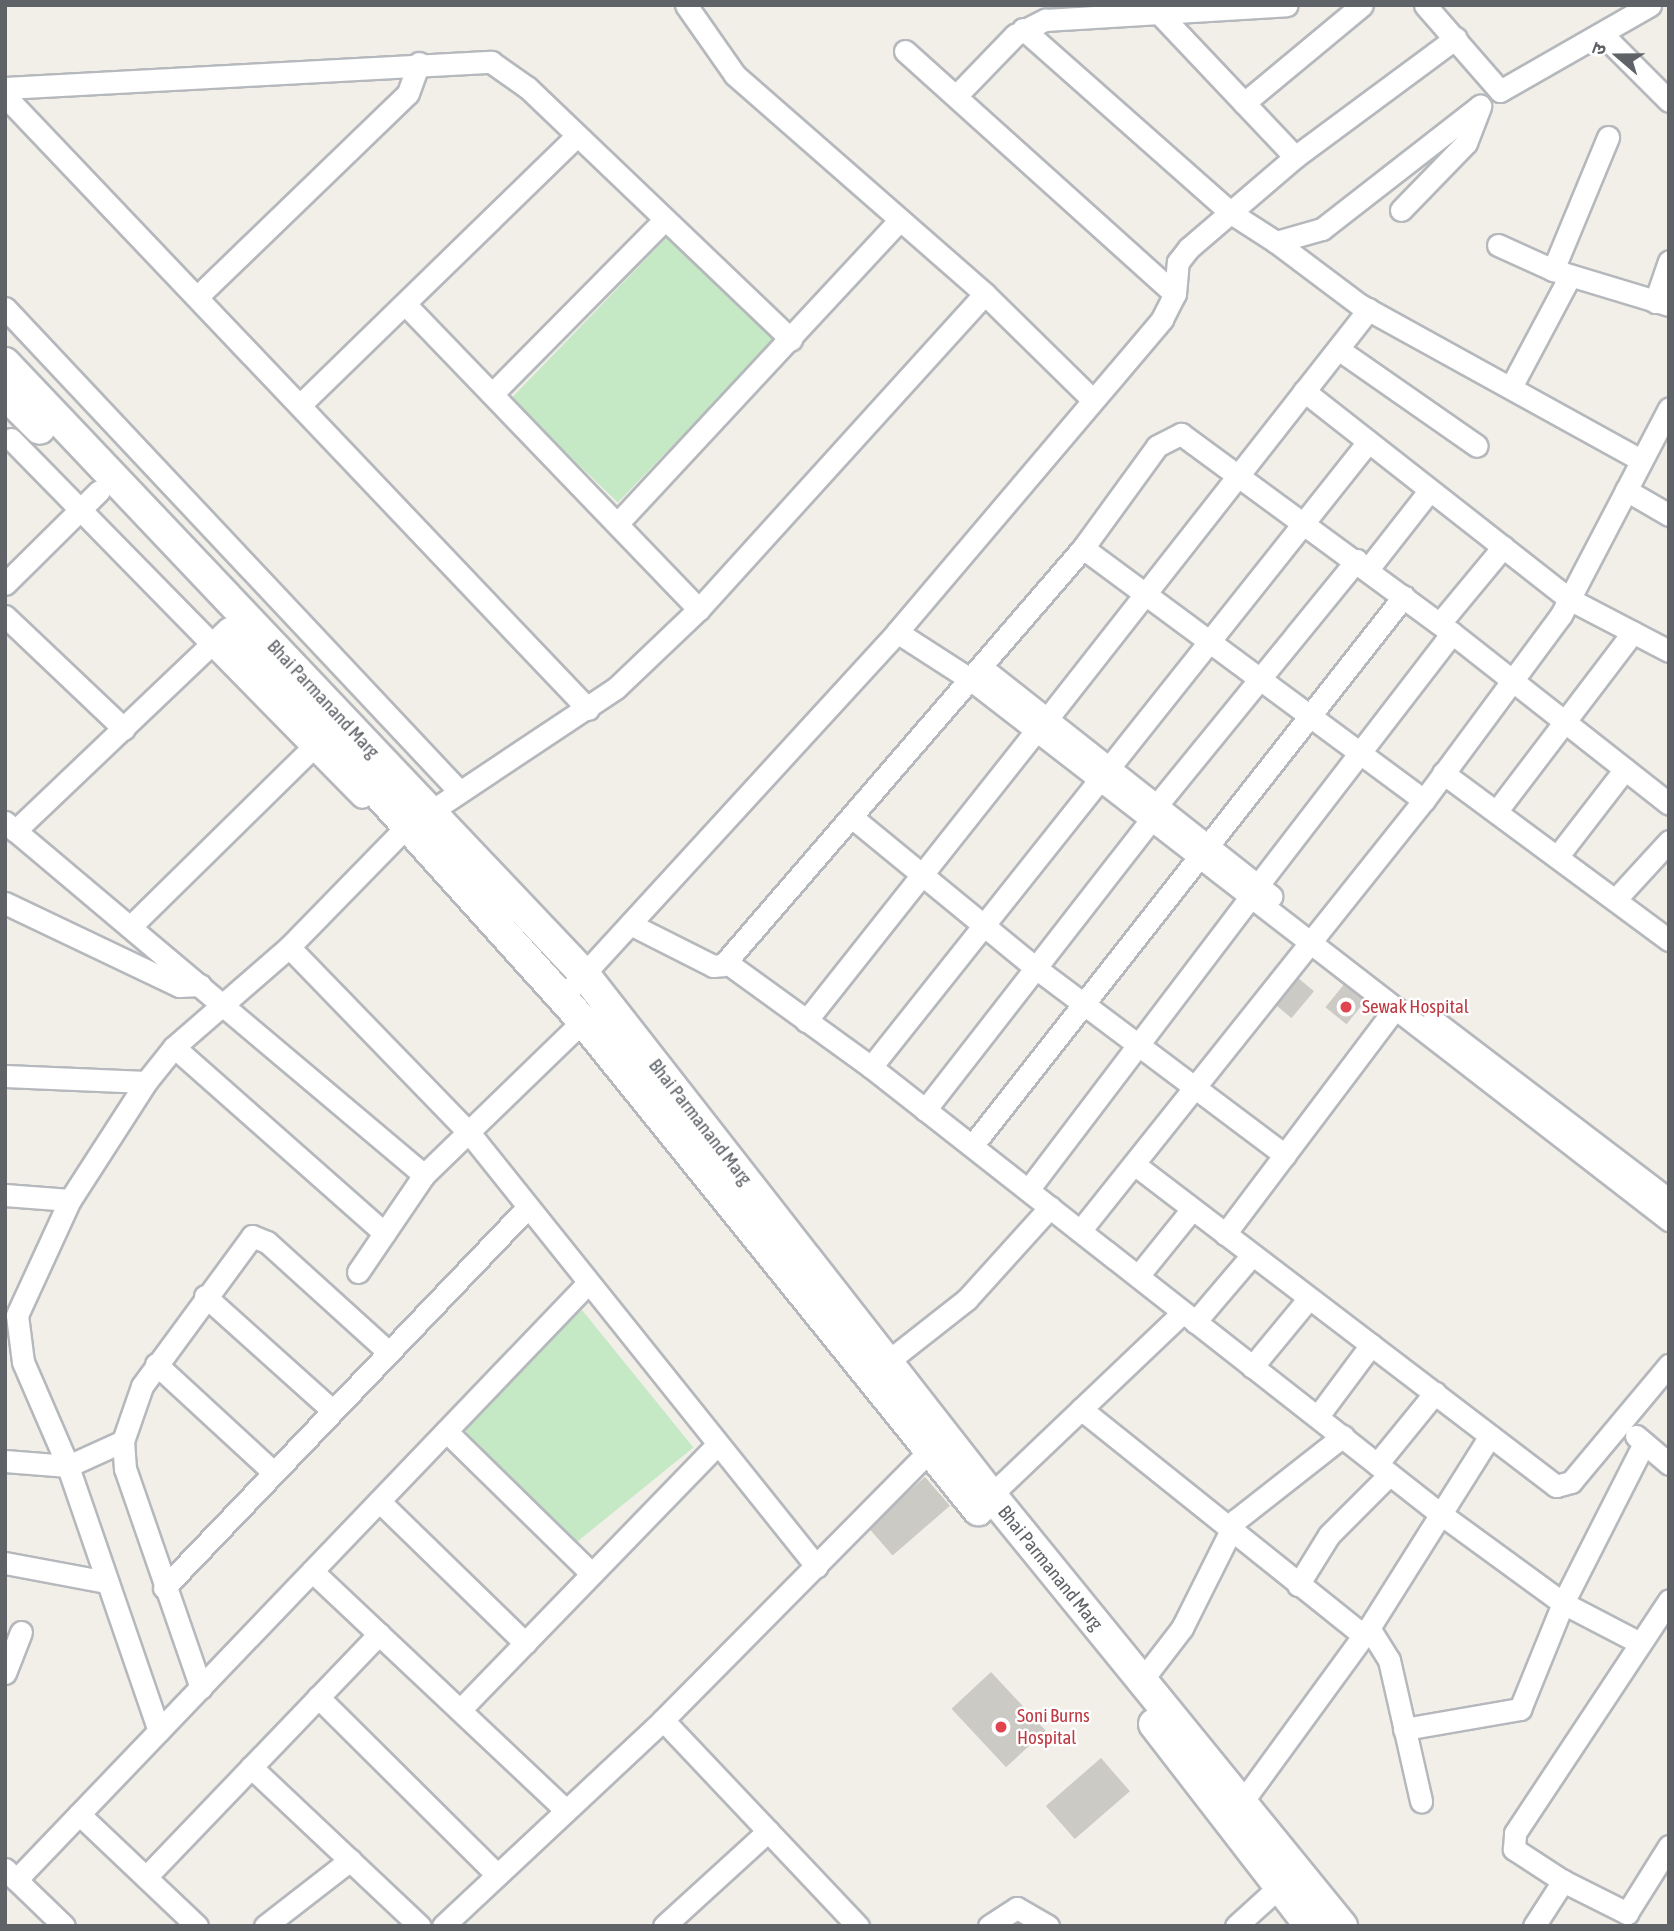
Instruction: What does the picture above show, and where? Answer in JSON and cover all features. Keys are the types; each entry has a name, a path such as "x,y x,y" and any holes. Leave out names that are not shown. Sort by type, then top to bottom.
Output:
{"street":[{"path":"686,5 735,75 985,294 1092,399"},
{"path":"956,96 1023,29 1045,20 1287,5"},
{"path":"1244,103 1362,5"},
{"path":"1425,5 1500,91 1555,55 1604,36 1650,5"},
{"path":"1158,12 1295,157"},
{"path":"1023,29 1231,213 1368,309 1641,460"},
{"path":"1604,36 1669,100"},
{"path":"562,998 897,632 1162,319 1175,294 1178,262 1295,157 1456,38"},
{"path":"905,51 1175,294"},
{"path":"5,88 472,60 500,67 791,339"},
{"path":"197,297 408,93 419,63"},
{"path":"5,96 588,709"},
{"path":"1276,242 1322,229 1480,106 1466,143 1401,210"},
{"path":"300,405 576,136"},
{"path":"1511,387 1562,273 1608,137"},
{"path":"492,394 664,220"},
{"path":"618,523 900,220"},
{"path":"1498,245 1562,273 1662,303 1669,261"},
{"path":"159,1731 68,1466 13,1350 21,1301 70,1200 146,1082 174,1047 289,947 412,825 588,709 699,609 985,294"},
{"path":"405,304 699,609"},
{"path":"5,308 460,791"},
{"path":"806,1021 923,877 1368,309"},
{"path":"1338,349 1477,446"},
{"name":"Bhai Parmanand Marg","path":"5,363 583,1021 936,1443 1139,1703 1288,1879 1342,1926"},
{"path":"1304,391 1569,599 1669,651"},
{"name":"Bhai Parmanand Marg","path":"5,394 15,433 91,499 320,740 412,825 584,974 887,1362 936,1443 991,1495 1142,1680 1234,1813"},
{"path":"1080,1231 1312,936 1423,800 1513,680 1569,599 1669,408"},
{"path":"630,924 713,966 726,962 853,818 1083,548 1168,437 1190,438 1240,471 1513,680 1669,804"},
{"path":"871,1067 1101,771 1368,442"},
{"path":"926,1110 1037,969 1154,813 1262,681 1430,490"},
{"path":"1626,490 1669,515"},
{"path":"5,584 91,499"},
{"path":"1028,1190 1360,753 1503,547"},
{"path":"1083,548 1423,800"},
{"path":"972,1146 1201,850 1404,596"},
{"path":"5,616 124,729"},
{"path":"897,632 976,673 1667,1210"},
{"path":"1496,812 1567,723 1633,632"},
{"path":"220,636 124,729 10,826 424,1175"},
{"path":"130,927 320,740"},
{"path":"1558,857 1625,769"},
{"path":"1443,774 1669,940"},
{"path":"853,818 1037,969 1284,1155"},
{"path":"1615,900 1669,841"},
{"path":"5,904 179,986 200,985"},
{"path":"1312,936 1395,1008 1433,1028"},
{"path":"289,947 471,1135 586,1285 817,1567"},
{"path":"726,962 871,1067 1438,1512 1563,1603 1640,1643"},
{"path":"1225,1234 1395,1008"},
{"path":"358,1272 424,1175 471,1135 583,1021"},
{"path":"174,1047 384,1233"},
{"path":"5,1076 146,1082"},
{"path":"1134,1164 1549,1483 1564,1487 1667,1370"},
{"path":"5,1195 70,1200"},
{"path":"887,1362 967,1299 1050,1207"},
{"path":"164,1588 387,1351 527,1208"},
{"path":"1138,1276 1192,1209"},
{"path":"201,1688 164,1588 125,1469 123,1441 156,1364 246,1240 260,1237 387,1351"},
{"path":"991,1495 1081,1409 1189,1317 1252,1255"},
{"path":"64,1926 11,1874 79,1814 586,1285"},
{"path":"205,1296 332,1410"},
{"path":"1252,1367 1309,1298"},
{"path":"1318,1416 1371,1345"},
{"path":"156,1364 272,1472"},
{"path":"1298,1585 1329,1535 1383,1469 1435,1393"},
{"path":"1081,1409 1228,1531 1385,1647 1421,1801"},
{"path":"1622,1423 1669,1464"},
{"path":"446,1431 592,1574"},
{"path":"1142,1680 1182,1628 1228,1531 1343,1436"},
{"path":"1234,1813 1367,1632 1438,1512 1490,1436"},
{"path":"5,1461 68,1466 123,1441"},
{"path":"443,1926 663,1720 817,1567 936,1443"},
{"path":"1404,1728 1520,1709 1563,1603 1644,1443"},
{"path":"460,1710 717,1445"},
{"path":"379,1501 526,1643"},
{"path":"5,1563 107,1582"},
{"path":"312,1571 566,1810"},
{"path":"1669,1600 1512,1843 1563,1881 1622,1915 1669,1846"},
{"path":"5,1673 21,1632"},
{"path":"146,1877 379,1634"},
{"path":"318,1697 497,1875"},
{"path":"663,1720 858,1926"},
{"path":"251,1767 420,1926"},
{"path":"79,1814 197,1926"},
{"path":"664,1926 768,1831"},
{"path":"265,1926 350,1860"},
{"path":"1236,1926 1288,1879"},
{"name":"Bhai Parmanand Marg","path":"1288,1879 1310,1926"},
{"path":"1534,1926 1563,1881"},
{"path":"989,1926 1017,1908 1048,1926"}],"green space":[{"path":"669,235 776,339 618,503 511,399"},
{"path":"582,1310 693,1448 564,1553 452,1415"}],"building":[{"path":"1291,972 1314,991 1291,1018 1269,999"},
{"path":"1350,977 1371,994 1346,1024 1325,1007"},
{"path":"925,1477 950,1506 893,1556 868,1527"},
{"path":"991,1672 1046,1731 1006,1767 952,1709"},
{"path":"1101,1758 1130,1791 1075,1839 1046,1806"}],"place":[{"name":"Sewak Hospital","path":"1346,1007"},
{"name":"Soni Burns Hospital","path":"1001,1727"}]}
